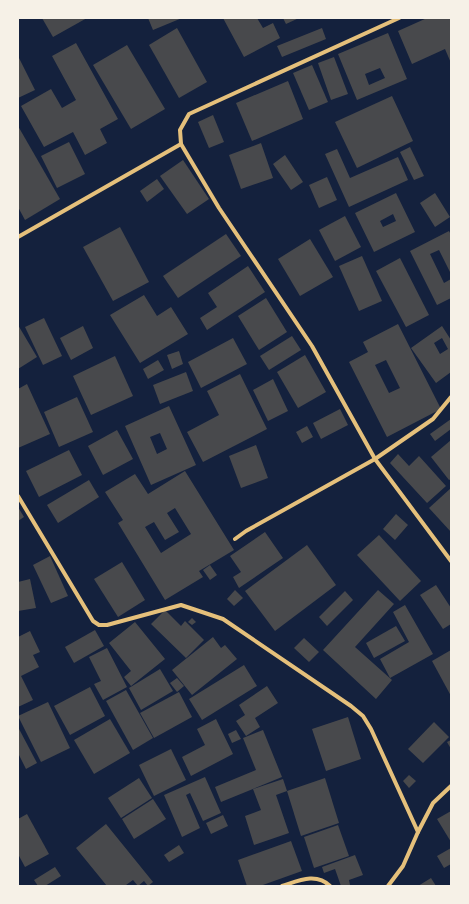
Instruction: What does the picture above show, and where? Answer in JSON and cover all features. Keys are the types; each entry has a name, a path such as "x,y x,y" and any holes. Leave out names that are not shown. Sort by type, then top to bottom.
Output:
{"street":[{"path":"398,18 189,114 180,130 181,144 219,208 312,346 375,459 451,561"},
{"path":"18,237 181,144"},
{"path":"235,539 246,531 375,459 433,419 451,397"},
{"path":"18,496 93,621 99,625 107,626 181,605 223,619 351,706 363,716 371,729 418,832"},
{"path":"388,886 403,866 433,803 451,786"},
{"path":"282,886 308,877 326,882 330,886"}],"building":[{"path":"42,18 87,18 53,37"},
{"path":"148,18 182,18 153,30"},
{"path":"223,18 257,18 263,28 273,23 280,38 244,57"},
{"path":"283,18 299,18 286,24"},
{"path":"427,18 450,18 451,63 445,49 412,64 398,31"},
{"path":"177,28 207,82 179,98 149,45"},
{"path":"322,28 326,39 282,57 277,46"},
{"path":"388,33 407,79 357,100 338,54","holes":["380,68 385,78 369,85 365,74"]},
{"path":"76,43 118,119 100,129 107,143 85,155 73,132 44,147 21,106 51,89 62,108 76,100 52,56"},
{"path":"127,45 165,109 131,129 93,65"},
{"path":"18,56 35,90 18,98"},
{"path":"334,57 348,94 331,100 318,63"},
{"path":"312,65 328,102 309,110 293,73"},
{"path":"288,81 303,119 252,141 236,103"},
{"path":"392,96 413,141 357,168 335,122"},
{"path":"213,115 224,142 209,148 198,122"},
{"path":"18,126 60,199 25,220 18,207"},
{"path":"69,142 85,174 57,188 41,156"},
{"path":"261,143 273,178 241,189 229,155"},
{"path":"410,147 424,176 414,180 400,152"},
{"path":"337,149 350,178 398,157 408,180 349,207 325,154"},
{"path":"285,155 303,182 291,190 273,164"},
{"path":"183,160 209,199 187,214 160,176"},
{"path":"327,177 337,200 319,208 309,185"},
{"path":"157,179 164,189 147,202 140,191"},
{"path":"396,193 415,232 374,252 355,213","holes":["393,214 396,221 383,227 380,221"]},
{"path":"435,193 450,217 435,227 420,203"},
{"path":"345,216 361,247 335,261 319,230"},
{"path":"120,227 149,282 113,301 83,247"},
{"path":"449,231 451,235 451,274 439,250 430,254 444,283 451,279 451,298 437,305 410,251"},
{"path":"226,234 241,256 178,298 163,276"},
{"path":"310,239 333,277 300,296 278,259"},
{"path":"362,256 382,301 359,311 339,266"},
{"path":"400,258 429,315 406,327 376,271"},
{"path":"248,266 265,292 207,330 200,318 217,307 208,293"},
{"path":"144,295 157,316 171,307 188,334 140,363 110,315"},
{"path":"266,298 287,332 259,350 238,316"},
{"path":"44,318 62,356 43,365 25,327"},
{"path":"398,324 441,409 387,437 349,362 368,352 363,342","holes":["386,360 400,388 389,393 375,365"]},
{"path":"18,325 37,357 18,369"},
{"path":"83,326 93,348 71,360 60,338"},
{"path":"442,326 451,340 451,372 436,383 411,348","holes":["442,338 448,349 440,354 434,343"]},
{"path":"292,336 301,350 269,370 260,356"},
{"path":"233,338 247,364 201,388 188,362"},
{"path":"179,351 183,364 172,369 167,355"},
{"path":"305,355 326,392 298,408 277,372"},
{"path":"115,356 133,396 91,415 73,376"},
{"path":"158,360 164,370 148,379 143,369"},
{"path":"186,372 193,391 160,404 153,385"},
{"path":"240,374 267,429 203,462 187,432 219,415 207,391"},
{"path":"273,379 288,411 268,421 253,390"},
{"path":"27,384 50,434 18,448 18,389"},
{"path":"77,397 93,432 59,447 44,412"},
{"path":"169,406 196,465 151,485 125,426","holes":["160,433 167,449 157,454 150,437"]},
{"path":"340,409 348,425 321,439 313,423"},
{"path":"451,419 451,429 435,441 430,434"},
{"path":"307,426 313,437 302,443 296,432"},
{"path":"117,430 133,459 103,475 88,446"},
{"path":"451,440 451,479 449,480 431,457"},
{"path":"256,445 268,478 241,488 229,456"},
{"path":"69,450 82,475 39,497 26,471"},
{"path":"398,454 409,466 419,456 446,486 427,503 390,463"},
{"path":"185,471 234,550 199,571 203,577 165,600 118,523 123,520 105,492 135,474 148,494","holes":["175,508 191,534 161,553 145,527 154,522 165,540 179,532 167,513"]},
{"path":"89,480 99,497 58,523 47,505"},
{"path":"451,488 451,532 429,508"},
{"path":"18,507 24,517 18,521"},
{"path":"396,514 408,525 395,540 383,529"},
{"path":"265,532 283,558 239,588 233,577 241,572 230,556"},
{"path":"379,535 421,581 400,601 357,555"},
{"path":"307,545 336,585 275,631 245,591"},
{"path":"50,556 68,596 51,603 33,565"},
{"path":"122,562 145,600 118,617 94,579"},
{"path":"210,565 217,575 210,580 203,570"},
{"path":"30,579 36,608 18,611 18,582"},
{"path":"436,585 451,608 451,624 443,629 420,595"},
{"path":"235,590 243,598 234,606 227,599"},
{"path":"378,590 394,604 355,647 392,680 376,699 323,650"},
{"path":"345,591 353,600 327,626 319,617"},
{"path":"405,605 433,654 390,678 380,659 409,642 393,612"},
{"path":"165,610 181,626 185,621 204,640 186,658 151,624"},
{"path":"192,618 196,622 192,625 188,622"},
{"path":"135,622 165,659 131,686 124,677 131,671 109,643"},
{"path":"396,626 405,641 374,658 366,643"},
{"path":"95,630 104,646 74,663 65,647"},
{"path":"30,631 40,652 33,655 39,667 21,676 33,700 18,707 18,637"},
{"path":"213,637 221,648 225,645 237,659 192,695 172,670"},
{"path":"304,638 319,652 309,662 294,648"},
{"path":"107,648 127,687 103,700 94,684 101,681 89,657"},
{"path":"451,650 451,696 432,661"},
{"path":"244,665 257,686 202,720 189,699"},
{"path":"160,669 173,691 141,710 129,688"},
{"path":"177,678 184,686 177,692 170,683"},
{"path":"267,686 278,703 255,718 260,727 246,736 236,721 245,715 239,705"},
{"path":"90,687 105,716 70,735 54,706"},
{"path":"126,690 153,738 133,750 106,701"},
{"path":"179,692 192,717 154,738 140,713"},
{"path":"48,702 70,748 41,762 18,716"},
{"path":"348,717 361,759 326,771 312,729"},
{"path":"110,719 130,753 94,774 74,740"},
{"path":"216,719 233,754 191,776 182,757 205,745 197,729"},
{"path":"434,722 449,737 423,763 408,749"},
{"path":"18,727 37,763 26,769 18,753"},
{"path":"236,730 241,739 232,743 228,734"},
{"path":"263,730 282,777 221,802 215,787 256,770 243,738"},
{"path":"451,740 451,749 447,742"},
{"path":"171,749 186,780 154,796 139,765"},
{"path":"409,775 416,781 409,788 403,781"},
{"path":"205,777 221,813 203,821 190,793 186,795 200,828 182,837 164,795"},
{"path":"139,778 152,798 121,818 108,798"},
{"path":"325,778 339,823 301,836 287,791"},
{"path":"283,779 287,791 276,795 289,833 254,845 245,816 261,810 253,789"},
{"path":"153,799 166,819 134,839 122,819"},
{"path":"451,811 451,842 437,819"},
{"path":"27,814 49,854 25,867 18,854 18,819"},
{"path":"223,815 228,826 211,834 206,823"},
{"path":"106,824 153,882 148,886 144,881 138,886 133,880 126,885 127,886 107,886 76,848"},
{"path":"338,825 349,856 314,868 304,837"},
{"path":"291,841 302,871 260,886 247,886 238,860"},
{"path":"179,845 184,853 169,862 164,855"},
{"path":"451,848 451,864 444,868 437,856"},
{"path":"355,855 363,875 349,880 350,885 341,886 335,869 324,873 322,867"},
{"path":"55,867 61,876 45,886 38,886 34,880"},
{"path":"431,878 436,886 418,886"}]}
